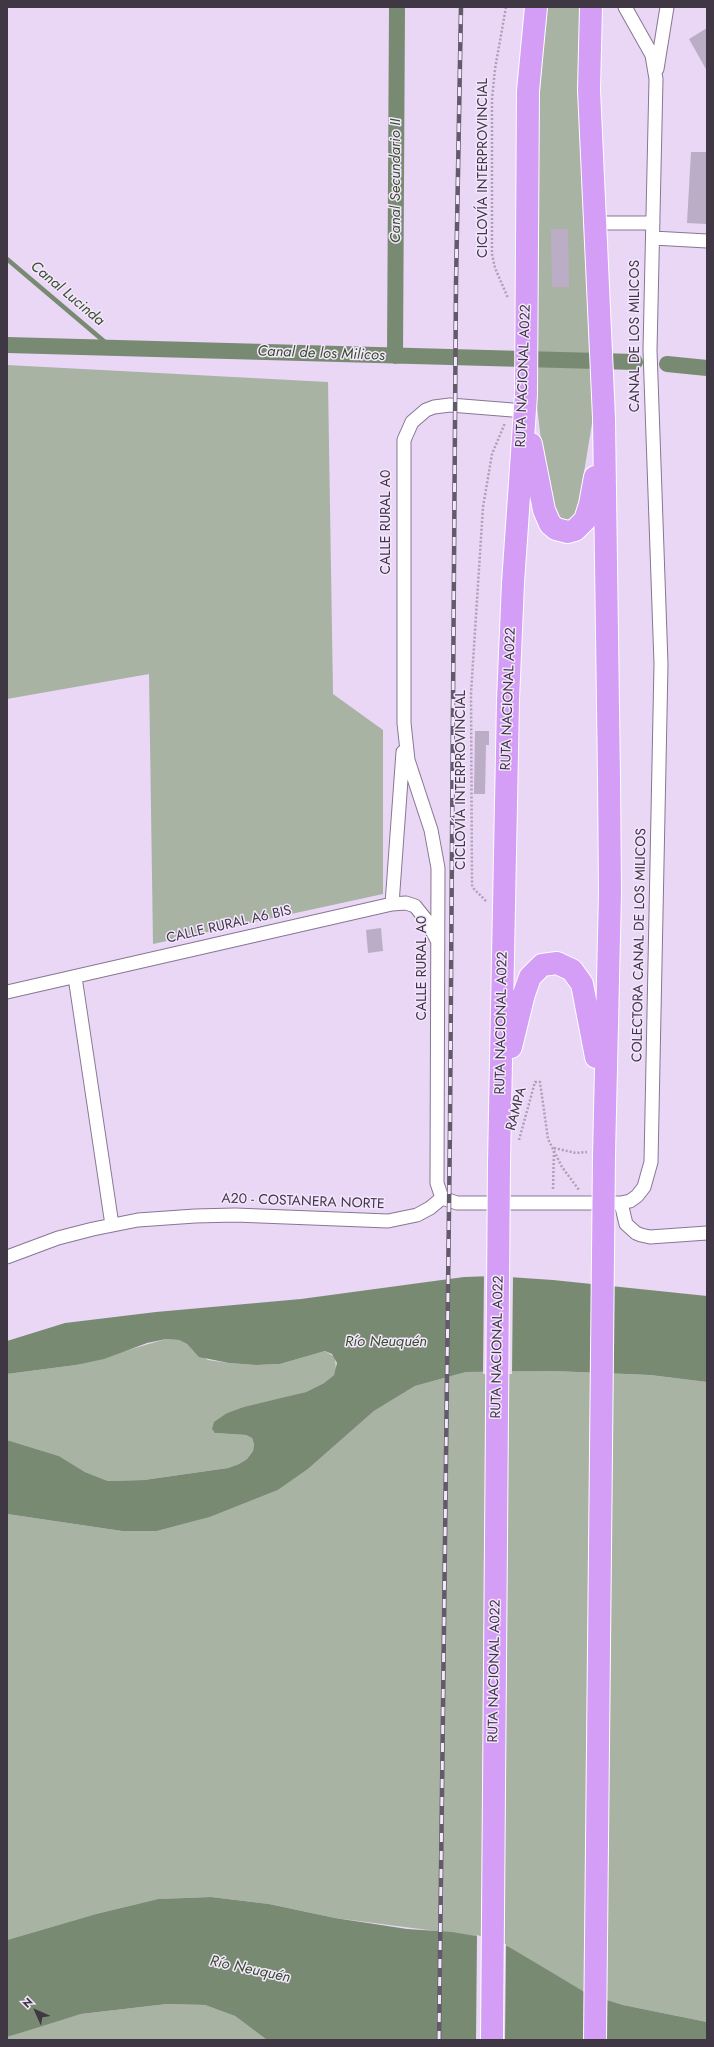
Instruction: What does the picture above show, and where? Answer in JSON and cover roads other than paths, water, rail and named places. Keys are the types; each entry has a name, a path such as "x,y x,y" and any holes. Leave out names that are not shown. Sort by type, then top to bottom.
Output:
{"highway":[{"name":"RUTA NACIONAL A022","path":"492,2040 499,1163 508,700 526,326 528,91 536,7"},
{"path":"592,7 589,90 604,418 610,852 604,1156 595,2040"},
{"path":"521,405 546,517 550,524 562,532 574,530 585,520 588,513 604,418"},
{"path":"501,1087 530,977 542,965 557,963 565,966 575,973 585,992 605,1110"}],"street":[{"name":"CANAL DE LOS MILICOS","path":"625,7 650,51 655,67 656,79 650,350 661,672"},
{"path":"656,79 667,7"},
{"path":"595,223 653,223"},
{"path":"653,238 707,241"},
{"name":"CALLE RURAL A0","path":"442,1198 437,1183 439,886 435,850 408,760 405,742 403,702 403,450 407,430 418,415 434,407 450,405 521,405"},
{"name":"COLECTORA CANAL DE LOS MILICOS","path":"621,1203 630,1201 637,1196 644,1187 651,1162 661,672"},
{"name":"CALLE RURAL A0","path":"392,904 401,773 405,742"},
{"name":"CALLE RURAL A6 BIS","path":"7,992 392,904 406,903 415,906 428,920 439,944"},
{"path":"75,977 112,1225"},
{"path":"442,1198 457,1203 621,1203 626,1224 636,1233 641,1235 650,1237 707,1233"},
{"name":"A20 - COSTANERA NORTE","path":"7,1257 58,1238 138,1220 235,1215 388,1221 417,1215 430,1208 442,1198"}],"water":[{"name":"Río Neuquén","path":"494,1276 553,1280 707,1296 707,1382 650,1375 553,1371 466,1372 415,1386 374,1411 308,1469 278,1490 210,1517 157,1531 122,1531 7,1514 7,1440 59,1456 85,1472 108,1481 144,1480 228,1468 247,1459 253,1451 254,1444 252,1438 246,1435 215,1433 212,1429 214,1422 227,1413 244,1407 306,1392 324,1383 334,1375 337,1363 332,1354 325,1351 280,1364 256,1365 229,1363 199,1357 187,1344 179,1340 166,1339 147,1343 104,1359 76,1365 7,1374 7,1341 65,1323 156,1312 301,1299 464,1277"},
{"name":"Río Neuquén","path":"211,1897 269,1904 335,1918 407,1929 452,1932 482,1937 509,1947 588,1994 623,2005 707,2022 707,2040 267,2040 235,2016 205,2005 167,2004 81,2014 7,2037 7,1940 96,1914 158,1899"}],"waterway":[{"name":"Canal Secundario II","path":"395,356 397,7"},
{"name":"Canal Lucinda","path":"7,259 112,348"},
{"name":"Canal de los Milicos","path":"7,345 635,362"},
{"name":"Canal de los Milicos","path":"667,364 707,368"}],"railway":[{"path":"439,2040 450,1125 456,283 461,7"}]}
